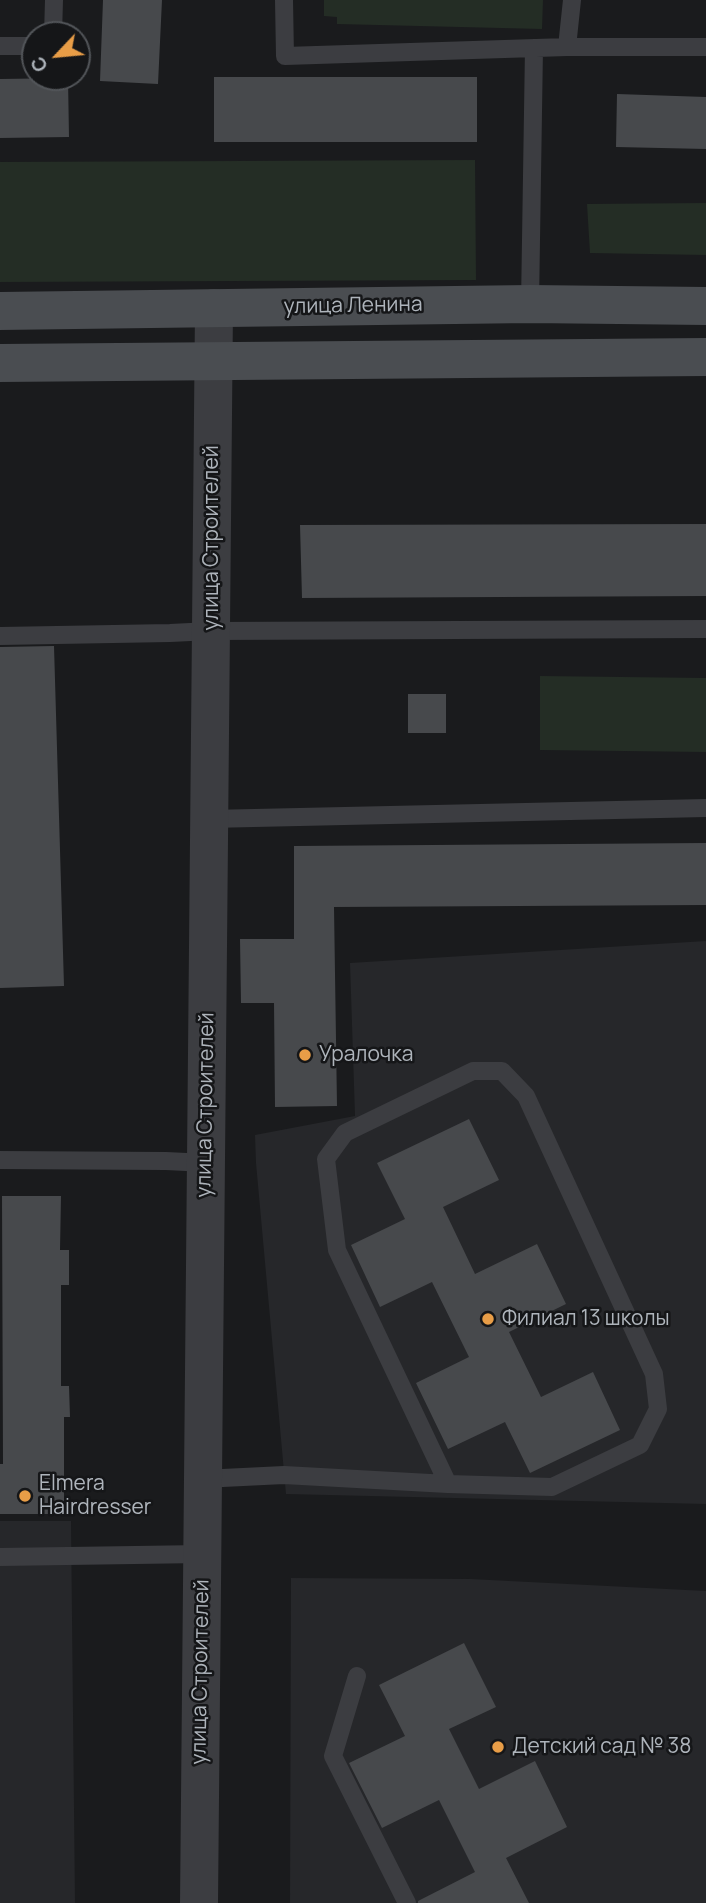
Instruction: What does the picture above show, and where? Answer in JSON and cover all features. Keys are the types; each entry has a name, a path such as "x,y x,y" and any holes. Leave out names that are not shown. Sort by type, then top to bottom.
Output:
{"main road":[{"name":"улица Ленина","path":"0,311 530,304 706,306"},
{"path":"0,363 706,357"}],"street":[{"name":"улица Строителей","path":"199,1903 214,308"}],"lane":[{"path":"53,21 54,0"},
{"path":"285,0 285,56 567,47 706,47"},
{"path":"567,47 572,0"},
{"path":"0,46 21,46"},
{"path":"530,304 534,48"},
{"path":"0,636 211,631 706,628"},
{"path":"209,819 706,808"},
{"path":"202,1479 284,1475 448,1484 552,1487 639,1446 658,1409 654,1374 526,1096 502,1071 473,1070 345,1133 326,1159 337,1250 448,1484"},
{"path":"0,1160 206,1163"},
{"path":"0,1557 202,1554"},
{"path":"358,1676 333,1756 407,1903"}],"shaded area":[{"path":"324,0 543,0 542,29 337,24 337,17 324,16"},
{"path":"475,160 476,280 0,282 0,162"},
{"path":"706,203 706,255 590,253 587,204"},
{"path":"540,676 706,678 706,752 540,750"},
{"name":"Филиал 13 школы","path":"706,941 706,1504 286,1494 255,1135 355,1116 350,963"},
{"path":"0,1521 71,1521 75,1903 0,1903"},
{"name":"Детский сад № 38","path":"291,1578 470,1579 706,1591 706,1903 290,1903"}],"building":[{"path":"103,0 162,0 158,84 100,81"},
{"path":"214,77 477,77 477,142 214,142"},
{"path":"0,79 21,79 21,91 68,91 69,137 0,138"},
{"path":"617,94 706,97 706,149 616,147"},
{"path":"706,524 706,596 302,598 300,525"},
{"path":"54,646 64,986 0,988 0,647"},
{"path":"408,694 446,694 446,733 408,733"},
{"path":"706,843 706,905 334,907 337,1106 275,1107 274,1003 241,1003 240,939 294,939 294,846"},
{"path":"469,1119 499,1180 443,1207 475,1274 537,1244 566,1304 509,1332 541,1397 593,1372 620,1430 530,1473 505,1422 448,1449 416,1383 469,1357 432,1282 380,1307 351,1245 405,1219 377,1163"},
{"path":"2,1196 61,1196 60,1250 69,1250 69,1285 61,1285 61,1386 69,1386 70,1417 64,1417 64,1514 0,1514 0,1464 3,1464"},
{"path":"464,1643 496,1707 449,1729 479,1789 535,1761 567,1827 506,1858 529,1903 418,1903 475,1872 439,1800 382,1828 349,1763 405,1736 379,1685"}],"place":[{"name":"Уралочка","path":"305,1055"},
{"name":"Филиал 13 школы","path":"488,1319"},
{"name":"Elmera Hairdresser","path":"25,1496"},
{"name":"Детский сад № 38","path":"498,1747"}]}
